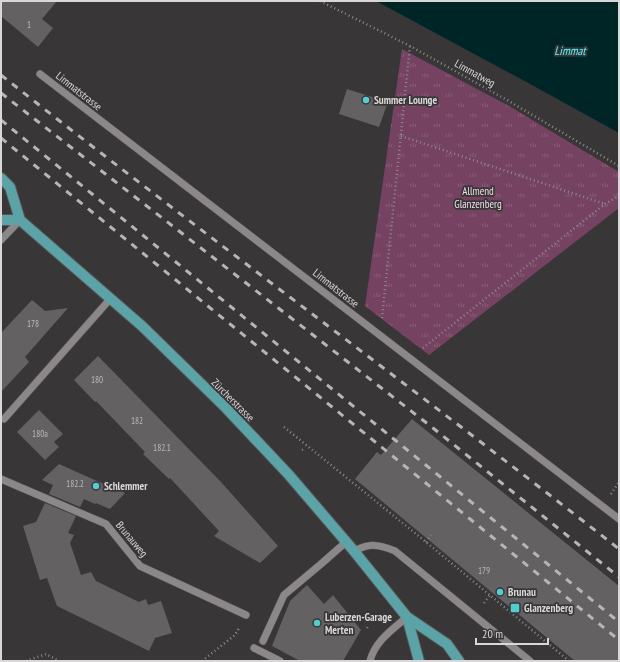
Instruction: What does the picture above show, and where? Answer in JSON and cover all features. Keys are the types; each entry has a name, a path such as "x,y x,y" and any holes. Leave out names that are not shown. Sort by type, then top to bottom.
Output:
{"main road":[{"path":"1,178 10,187 20,220 1,220"},
{"name":"Zürcherstrasse","path":"20,220 111,298 148,332 250,434 289,475 354,551 407,617 447,644 459,661"},
{"name":"Zürcherstrasse","path":"407,617 419,661"}],"street":[{"name":"Limmatstrasse","path":"40,74 619,519"},
{"path":"1,240 20,220"},
{"path":"4,419 111,298"},
{"name":"Brunauweg","path":"1,480 106,524 140,566 246,615"},
{"path":"263,641 284,595 346,542"},
{"path":"354,551 363,546 374,545 384,547 394,552 530,661"},
{"path":"370,661 372,652 380,641 407,617"},
{"path":"254,648 280,661"}],"path":[{"name":"Limmatweg","path":"320,1 410,46 507,100 619,166"},
{"path":"380,336 410,46"},
{"path":"401,136 605,204"},
{"path":"410,359 605,204 619,196"},
{"path":"284,427 426,542 569,661"},
{"path":"426,542 431,535"},
{"path":"367,628 370,625"},
{"path":"26,661 46,654 59,661"}],"green space":[{"name":"Allmend Glanzenberg","path":"402,49 509,106 619,172 619,208 429,355 365,306"}],"water":[{"name":"Limmat","path":"376,1 619,1 619,133 532,85"}],"building":[{"path":"1,1 57,1 42,19 53,28 38,47 1,16"},
{"path":"347,89 388,102 379,127 339,114"},
{"path":"32,300 45,311 68,308 25,357 29,362 1,392 1,333"},
{"path":"98,356 221,482 278,546 260,563 214,536 219,531 170,478 169,479 143,454 145,452 74,380"},
{"path":"39,410 63,434 54,442 59,447 45,460 17,432"},
{"path":"412,419 619,586 619,661 575,661 355,479 377,452 381,455"},
{"path":"59,464 125,493 110,509 84,499 80,507 49,494 53,485 42,480"},
{"path":"45,503 76,516 68,533 74,535 70,543 81,575 91,572 96,581 139,602 146,599 148,605 161,601 172,633 155,638 149,651 57,606 47,578 40,580 23,526 36,522"},
{"path":"307,585 324,604 333,595 361,630 343,661 300,661 272,646 290,601"}],"railway":[{"path":"1,75 619,549"},
{"path":"1,93 433,428 619,577"},
{"path":"1,120 619,622"},
{"path":"1,138 619,640"}],"place":[{"name":"Summer Lounge","path":"366,100"},
{"name":"Schlemmer","path":"96,486"},
{"name":"Brunau","path":"500,592"},
{"name":"Glanzenberg","path":"515,608"},
{"name":"Luberzen-Garage Merten","path":"317,623"}]}
